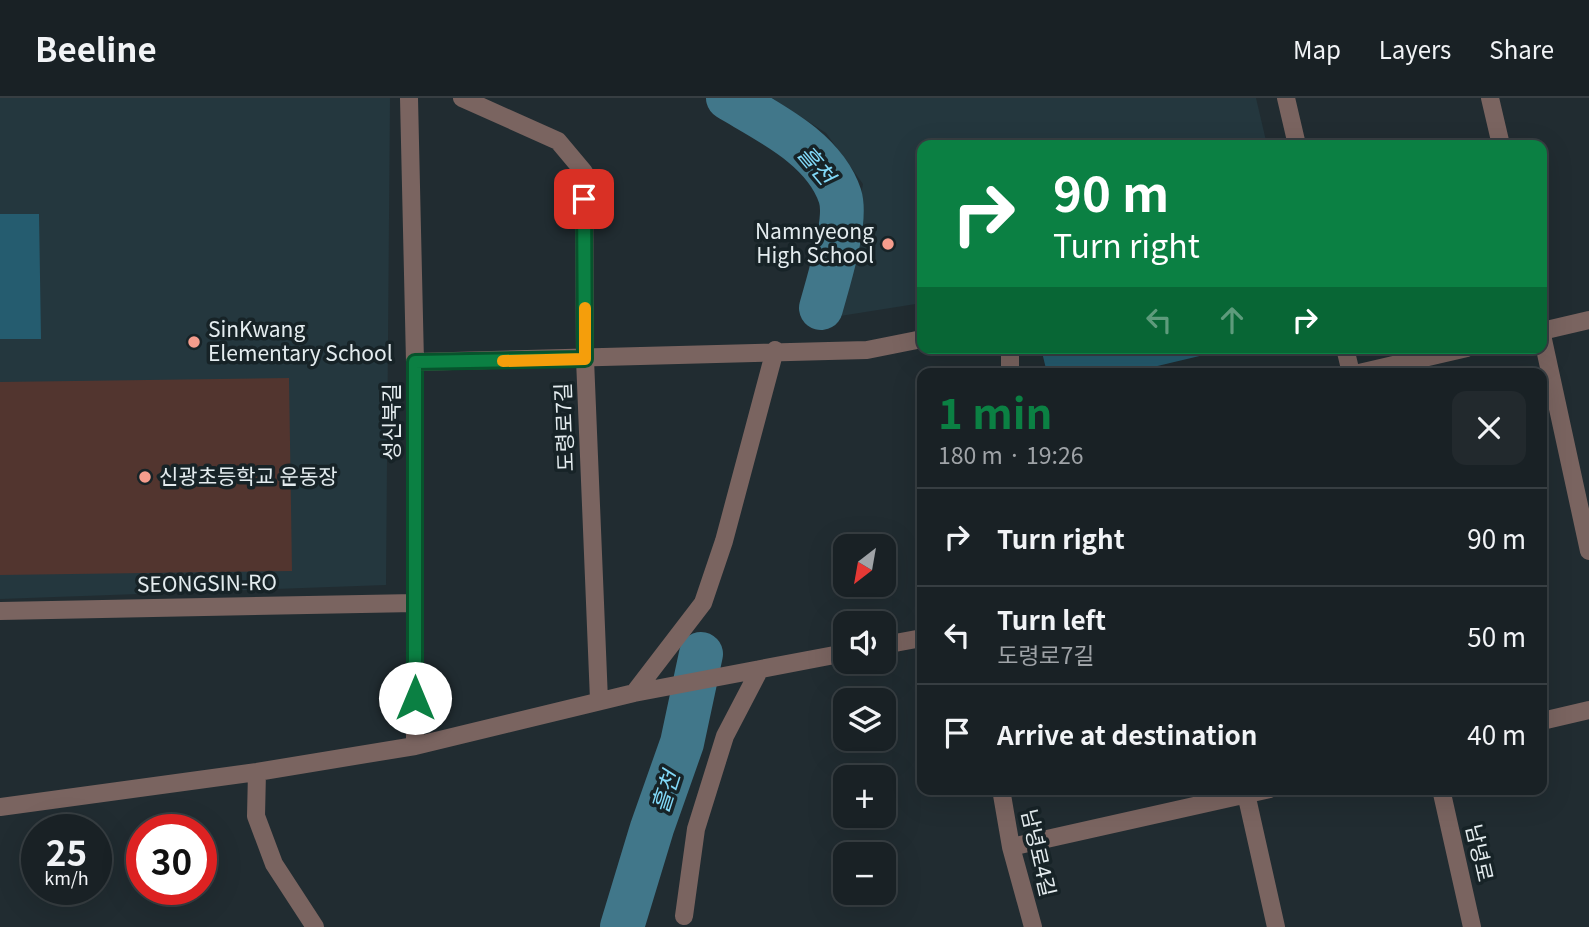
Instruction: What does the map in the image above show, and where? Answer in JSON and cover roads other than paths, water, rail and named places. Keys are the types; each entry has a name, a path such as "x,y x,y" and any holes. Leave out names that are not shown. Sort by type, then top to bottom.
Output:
{"street":[{"name":"성신북길","path":"409,98 415,362 415,746"},
{"name":"도령로7길","path":"462,98 558,141 584,172 585,359 599,700"},
{"path":"1286,98 1296,140"},
{"path":"1490,98 1500,140"},
{"path":"1547,332 1589,320"},
{"path":"415,362 867,350 917,340"},
{"path":"634,692 703,603 724,541 775,351"},
{"path":"1381,368 1441,354"},
{"path":"1547,354 1589,551"},
{"name":"SEONGSIN-RO","path":"0,611 415,603"},
{"path":"896,643 917,639"},
{"path":"0,807 257,772 415,746 634,692 833,655"},
{"path":"684,916 696,829 725,736 760,669"},
{"path":"1547,720 1589,710"},
{"path":"257,772 256,816 274,864 315,927"},
{"name":"남녕로4길","path":"1001,795 1011,847 1033,927"},
{"path":"1011,847 1233,795"},
{"path":"1247,795 1276,927"},
{"name":"남녕로","path":"1442,795 1472,927"}],"waterway":[{"name":"흘천","path":"728,98 777,127 808,150 832,179 840,196 842,207 839,236 821,308"},
{"name":"흘천","path":"622,927 652,828 682,743 701,654"}],"place":[{"name":"Namnyeong High School","path":"888,244"},
{"name":"SinKwang Elementary School","path":"194,342"},
{"name":"신광초등학교 운동장","path":"145,477"}]}
